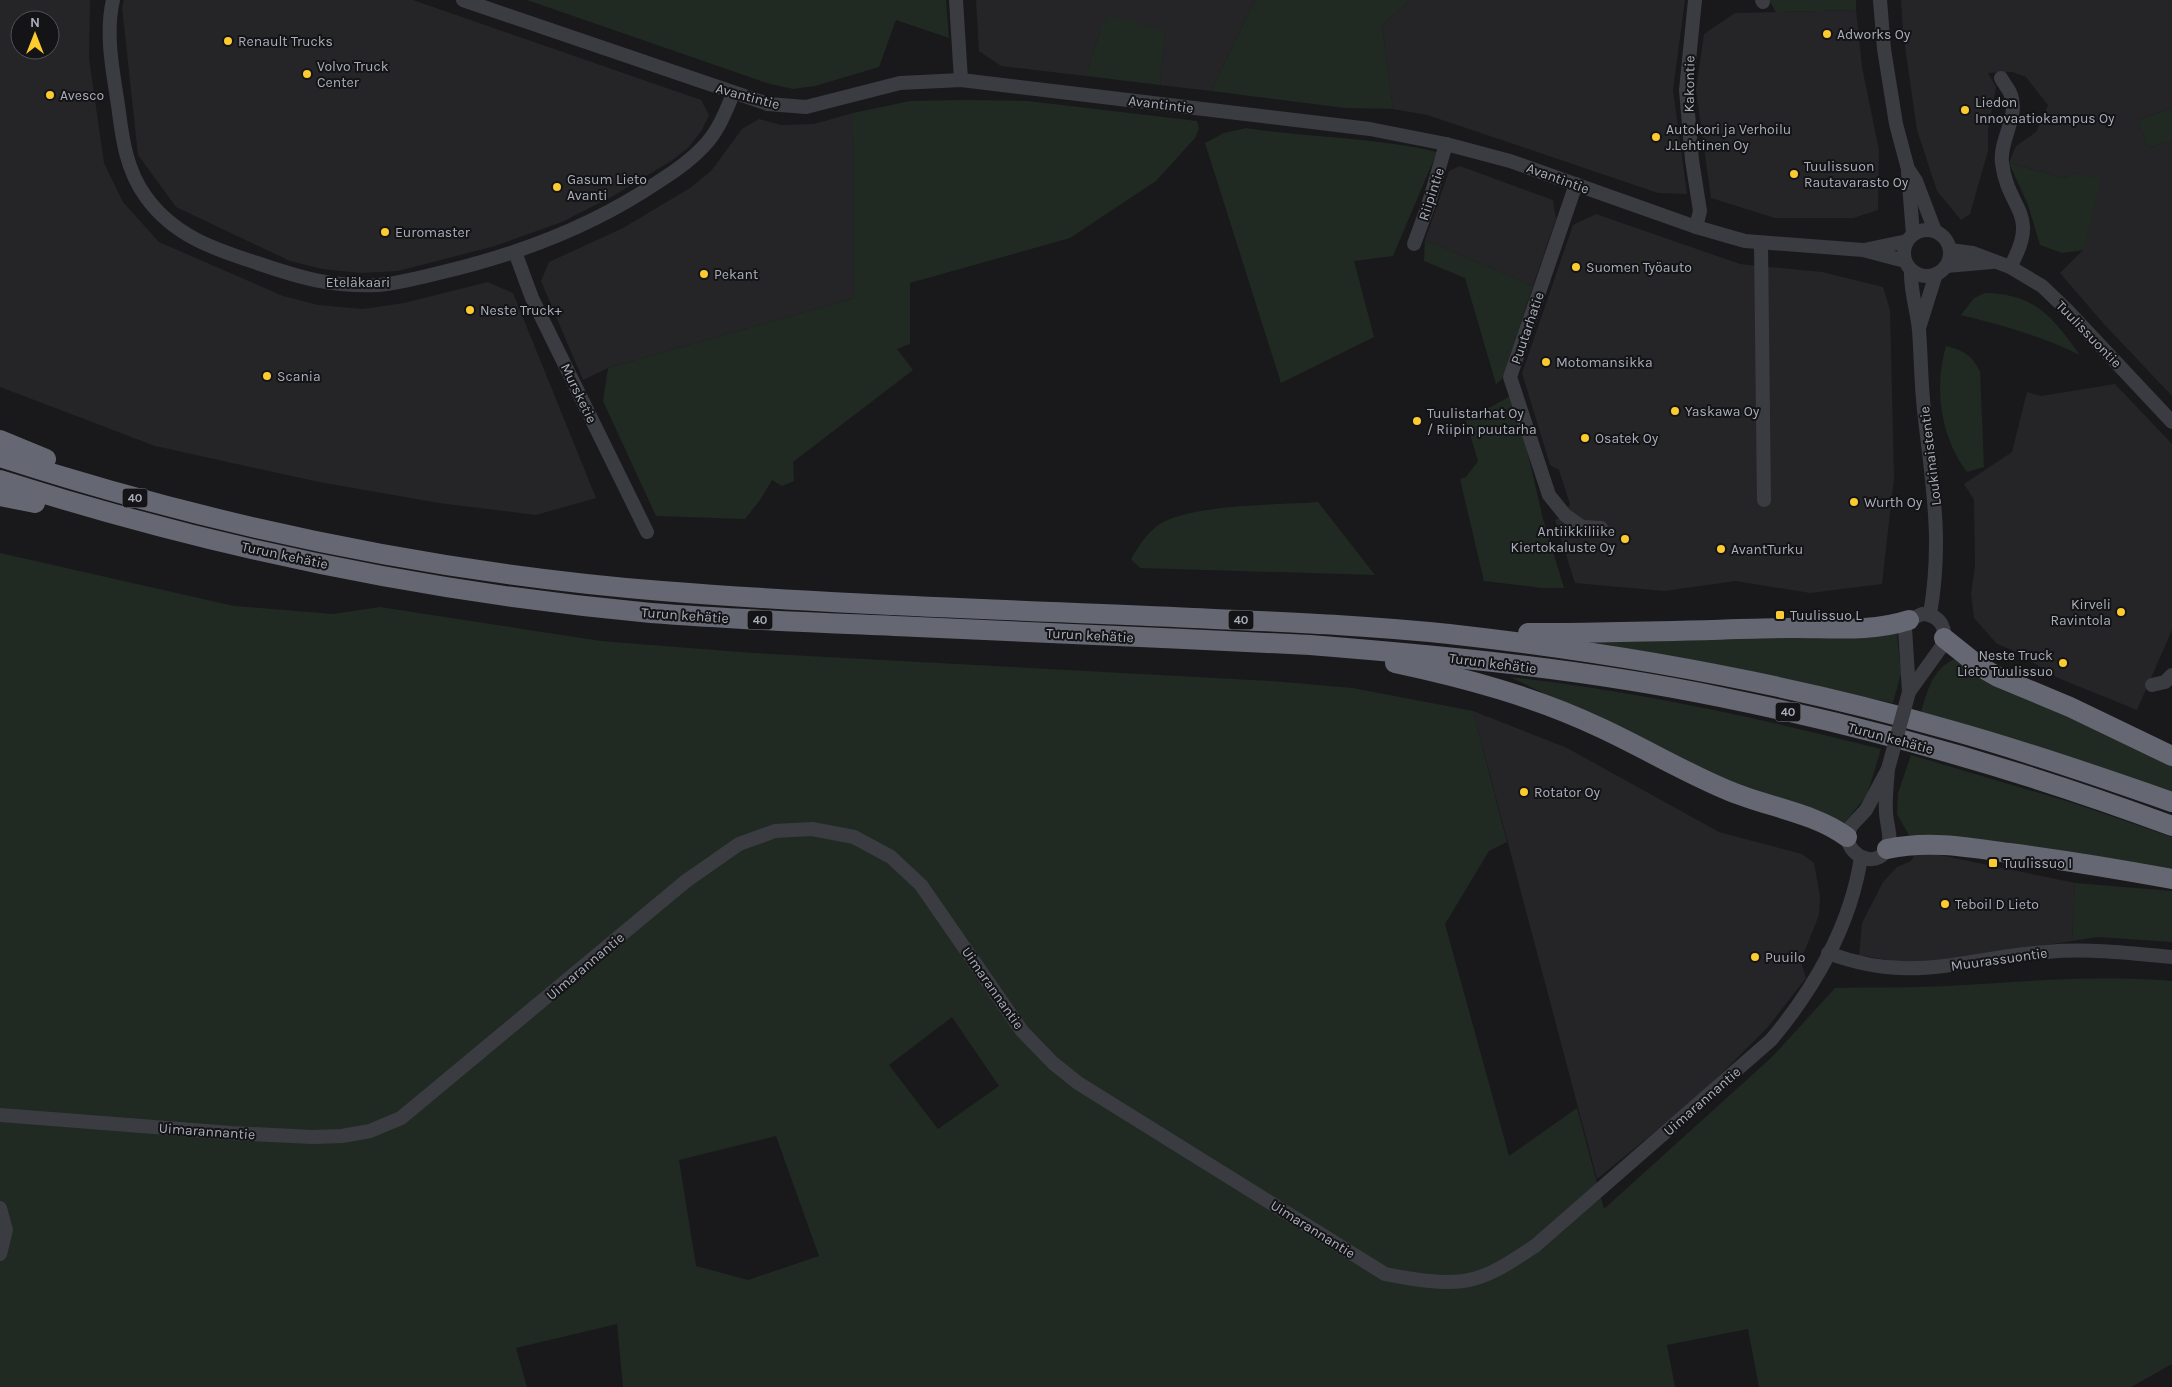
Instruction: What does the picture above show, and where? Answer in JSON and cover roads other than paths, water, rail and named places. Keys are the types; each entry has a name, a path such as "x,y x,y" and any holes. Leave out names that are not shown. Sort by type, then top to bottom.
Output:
{"highway":[{"path":"0,440 108,480 272,530"},
{"name":"Turun kehätie","path":"0,456 108,491 272,530 366,550 578,582 651,590 752,597 1312,624 1442,633 1636,660 1824,698 1952,731 2172,802"},
{"name":"Turun kehätie","path":"0,480 44,494 216,540 314,561 452,587 650,613 777,621 1310,645 1529,667 1718,696 1929,747 2026,776 2172,826"},
{"path":"0,496 216,540"},
{"path":"1442,633 1662,632 1824,626 1866,628 1882,627 1909,620"},
{"path":"1944,638 1979,666 1998,677 2088,714 2172,756"},
{"path":"1310,645 1420,669 1554,707 1727,790 1827,824 1847,838"},
{"path":"1887,849 1908,845 1953,846 2043,857 2172,879"}],"street":[{"name":"Eteläkaari","path":"113,0 110,26 111,54 129,164 138,184 155,208 192,239 310,281 357,285 410,280 515,252 611,211 673,172 706,145 724,116 733,94"},
{"name":"Avantintie","path":"462,0 733,94 768,104 806,107 900,83 962,80 1370,129 1446,144 1510,161 1696,227 1761,244 1863,250 1908,266"},
{"path":"956,0 962,80"},
{"name":"Kakontie","path":"1695,0 1686,90 1692,160 1700,212 1696,227"},
{"path":"1880,0 1890,92 1908,169 1910,238"},
{"path":"2002,78 2012,96 2013,114 2002,150 2002,162 2008,184 2023,221 2023,242 2010,267"},
{"name":"Riipintie","path":"1414,244 1446,144"},
{"path":"1908,169 1916,181 1935,231 1945,239 1950,250 1941,270 1923,276 1908,266 1904,248 1910,238 1920,231 1935,231"},
{"name":"Puutarhatie","path":"1576,184 1510,377 1549,495 1565,515 1582,527 1601,528"},
{"name":"Avantintie","path":"1863,250 1910,238"},
{"path":"1761,244 1764,500"},
{"name":"Tuulissuontie","path":"1950,250 1973,253 2010,267 2042,286 2172,422"},
{"name":"Mursketie","path":"515,252 532,298 647,532"},
{"name":"Tuulissuontie","path":"1941,270 1993,262"},
{"name":"Loukinaistentie","path":"1908,266 1919,328 1924,410 1936,499 1937,530 1930,614"},
{"name":"Loukinaistentie","path":"1919,328 1941,270"},
{"path":"1888,769 1866,810 1851,826 1847,838 1852,852 1861,857 1878,857 1887,849 1889,841 1886,813 1888,769 1909,692 1904,632 1909,620 1922,614 1930,614 1940,620 1944,628 1942,646 1909,692"},
{"path":"2152,685 2165,682 2172,675"},
{"name":"Uimarannantie","path":"0,1115 231,1133 313,1137 342,1136 370,1131 400,1118 686,881 724,853 739,844 775,830 812,829 854,837 891,857 921,884 1022,1031 1053,1063 1078,1083 1385,1274 1423,1281 1473,1279 1507,1264 1535,1246 1771,1040 1791,1017 1811,987 1828,954 1846,914 1861,857"},
{"name":"Muurassuontie","path":"1828,954 1876,967 1904,970 1945,968 2016,956 2068,950 2172,957"},
{"path":"0,1208 6,1230 0,1254"}],"place":[{"name":"Adworks Oy","path":"1827,34"},
{"name":"Renault Trucks","path":"228,41"},
{"name":"Volvo Truck Center","path":"307,74"},
{"name":"Avesco","path":"50,95"},
{"name":"Liedon Innovaatiokampus Oy","path":"1965,110"},
{"name":"Autokori ja Verhoilu J.Lehtinen Oy","path":"1656,137"},
{"name":"Tuulissuon Rautavarasto Oy","path":"1794,174"},
{"name":"Gasum Lieto Avanti","path":"557,187"},
{"name":"Euromaster","path":"385,232"},
{"name":"Suomen Työauto","path":"1576,267"},
{"name":"Pekant","path":"704,274"},
{"name":"Neste Truck+","path":"470,310"},
{"name":"Motomansikka","path":"1546,362"},
{"name":"Scania","path":"267,376"},
{"name":"Yaskawa Oy","path":"1675,411"},
{"name":"Tuulistarhat Oy / Riipin puutarha","path":"1417,421"},
{"name":"Osatek Oy","path":"1585,438"},
{"name":"Wurth Oy","path":"1854,502"},
{"name":"Antiikkiliike Kiertokaluste Oy","path":"1625,539"},
{"name":"AvantTurku","path":"1721,549"},
{"name":"Kirveli Ravintola","path":"2121,612"},
{"name":"Tuulissuo L","path":"1780,615"},
{"name":"Neste Truck Lieto Tuulissuo","path":"2063,663"},
{"name":"Rotator Oy","path":"1524,792"},
{"name":"Tuulissuo I","path":"1993,863"},
{"name":"Teboil D Lieto","path":"1945,904"},
{"name":"Puuilo","path":"1755,957"}]}
